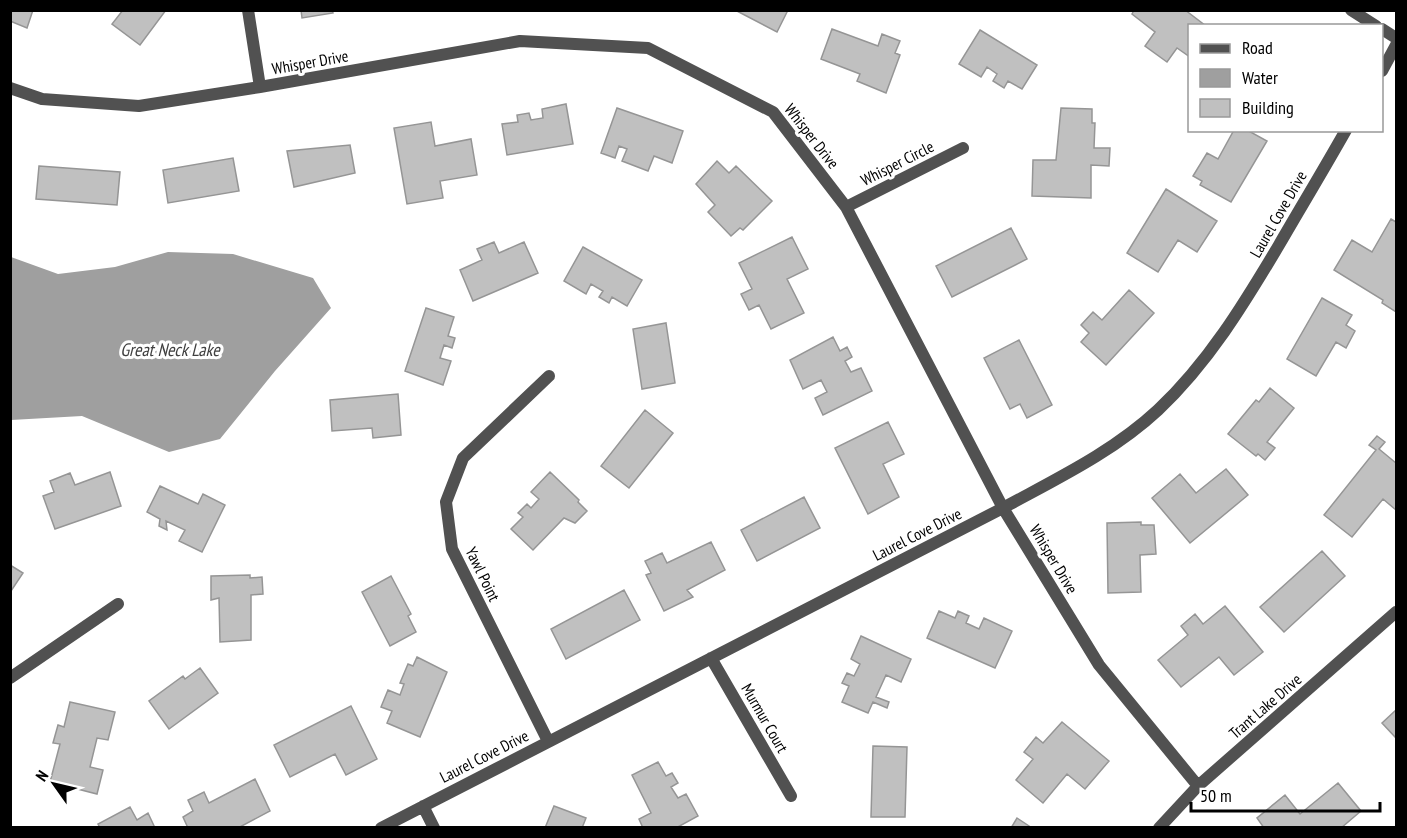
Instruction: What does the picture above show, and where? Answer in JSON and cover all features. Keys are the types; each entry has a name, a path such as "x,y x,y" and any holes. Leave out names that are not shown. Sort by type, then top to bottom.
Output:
{"street":[{"path":"248,10 260,87"},
{"path":"1351,10 1373,24"},
{"path":"1383,30 1396,38"},
{"name":"Whisper Drive","path":"10,88 42,99 139,106 520,41 648,48 772,112 846,207 1003,508 1099,665 1198,786"},
{"path":"1383,69 1396,45"},
{"name":"Laurel Cove Drive","path":"381,828 1003,508 1072,471 1115,443 1156,412 1204,361 1248,297 1345,132"},
{"name":"Whisper Circle","path":"846,207 963,148"},
{"name":"Yawl Point","path":"548,741 452,549 446,502 463,458 549,375"},
{"path":"10,678 118,604"},
{"name":"Trant Lake Drive","path":"1159,828 1198,786 1396,612"},
{"name":"Murmur Court","path":"711,658 791,796"},
{"path":"423,806 434,828"}],"water":[{"name":"Great Neck Lake","path":"168,252 233,254 313,278 331,308 275,371 220,439 169,452 82,416 11,420 11,257 58,274 115,267"}],"building":[{"path":"10,10 33,10 27,28 10,21"},
{"path":"123,10 166,10 140,45 112,24"},
{"path":"301,10 332,10 333,13 302,18"},
{"path":"735,10 788,10 777,32"},
{"path":"1134,10 1185,10 1203,24 1188,24 1188,56 1177,48 1167,62 1145,46 1155,32 1132,14"},
{"path":"832,29 878,46 882,34 900,41 895,53 900,55 886,93 857,81 860,74 821,59"},
{"path":"980,30 1037,65 1022,89 1008,81 1004,88 993,81 997,74 987,67 981,77 959,64"},
{"path":"566,104 573,144 507,155 502,124 518,122 517,115 529,113 531,120 543,118 542,109"},
{"path":"617,108 683,131 672,163 654,156 648,171 622,161 627,149 619,146 615,158 601,153"},
{"path":"1061,108 1092,109 1092,123 1095,123 1094,148 1110,148 1109,166 1091,165 1091,198 1032,196 1033,160 1056,160"},
{"path":"431,122 435,146 471,139 477,175 440,181 443,198 407,204 394,128"},
{"path":"1233,132 1251,132 1267,141 1231,202 1200,185 1202,181 1193,176 1207,153 1218,159"},
{"path":"350,145 355,173 294,187 287,151"},
{"path":"233,158 239,191 168,203 163,170"},
{"path":"717,161 729,173 736,166 772,201 743,230 740,228 731,236 708,212 715,205 696,184"},
{"path":"39,166 120,172 117,205 36,199"},
{"path":"1166,189 1217,221 1197,252 1178,240 1158,272 1127,253"},
{"path":"1391,219 1396,222 1396,312 1382,303 1383,300 1334,270 1352,240 1372,252"},
{"path":"1011,228 1027,259 952,297 936,266"},
{"path":"792,237 808,269 787,279 804,313 771,329 759,305 749,310 741,294 752,289 739,263"},
{"path":"494,242 499,253 524,242 538,273 473,301 460,270 482,260 477,249"},
{"path":"583,247 642,280 627,306 612,297 609,303 599,297 603,291 591,284 586,294 564,281"},
{"path":"1129,290 1154,313 1106,365 1081,342 1089,333 1081,325 1093,312 1102,320"},
{"path":"1322,298 1352,315 1346,325 1355,331 1346,348 1336,342 1316,376 1287,359"},
{"path":"426,308 454,317 448,336 455,338 452,348 444,345 440,358 451,361 443,385 405,371"},
{"path":"666,323 675,383 642,389 633,329"},
{"path":"833,337 840,351 847,347 852,357 845,361 851,372 861,368 872,391 823,415 815,398 827,392 821,380 803,389 790,360"},
{"path":"1019,340 1052,405 1027,418 1020,404 1010,409 984,358"},
{"path":"1270,388 1294,408 1267,442 1275,448 1265,460 1258,454 1256,456 1228,434 1256,400 1259,402"},
{"path":"398,394 401,435 373,438 372,428 332,431 330,400"},
{"path":"645,410 673,433 629,488 601,466"},
{"path":"888,422 904,454 883,464 899,497 868,514 835,448"},
{"path":"1377,436 1385,442 1379,449 1396,463 1396,510 1383,499 1352,537 1324,515 1376,450 1369,445"},
{"path":"1226,469 1248,495 1190,543 1152,498 1180,474 1196,493"},
{"path":"110,472 121,506 55,529 43,496 54,492 50,481 70,473 75,485"},
{"path":"550,472 587,511 575,523 564,518 533,550 511,529 523,517 518,513 527,504 531,508 539,499 531,492"},
{"path":"160,486 198,504 203,494 225,505 202,552 179,541 185,530 166,521 167,530 159,526 160,519 147,512"},
{"path":"804,497 820,528 757,561 741,530"},
{"path":"1141,522 1141,525 1154,525 1156,554 1140,555 1141,592 1108,593 1107,523"},
{"path":"711,542 725,570 687,590 693,597 664,611 646,575 651,573 645,561 662,553 667,563"},
{"path":"1322,551 1345,576 1284,632 1260,607"},
{"path":"10,565 23,573 11,591 10,591"},
{"path":"250,575 250,578 262,577 263,594 251,595 251,640 220,642 219,598 211,600 211,576"},
{"path":"391,576 411,614 408,616 416,632 390,646 362,592"},
{"path":"624,590 640,620 566,659 551,629"},
{"path":"1225,606 1263,652 1234,675 1219,657 1181,687 1158,660 1188,635 1181,626 1195,614 1203,624"},
{"path":"939,611 955,618 958,611 969,616 966,623 979,629 984,618 1012,631 995,668 927,638"},
{"path":"861,636 911,659 901,682 886,675 876,697 889,702 887,708 873,702 868,713 842,702 849,686 842,683 847,673 854,676 860,664 851,659"},
{"path":"417,657 447,672 420,737 387,723 392,711 381,707 388,690 400,695 404,684 400,683 408,664 413,666"},
{"path":"200,668 218,693 169,729 149,701 183,676 185,679"},
{"path":"70,702 115,712 108,740 97,738 90,767 103,770 97,794 50,782 60,744 53,743 58,725 64,727"},
{"path":"351,706 377,759 346,775 335,754 290,777 274,745"},
{"path":"1396,710 1396,738 1382,723"},
{"path":"1062,722 1109,761 1085,789 1067,774 1043,803 1016,780 1033,759 1024,752 1036,737 1043,743"},
{"path":"873,746 907,747 905,817 871,817"},
{"path":"658,762 666,776 672,773 678,783 671,787 678,798 686,794 698,816 676,828 643,828 639,819 651,813 632,775"},
{"path":"255,779 270,811 238,828 188,828 183,817 193,811 188,800 204,792 209,803"},
{"path":"1338,783 1361,811 1341,828 1264,828 1257,818 1285,795 1300,814"},
{"path":"554,806 586,818 582,828 545,828"},
{"path":"130,807 137,820 148,813 155,828 100,828 98,824"},
{"path":"1017,818 1032,828 1011,828"}]}
